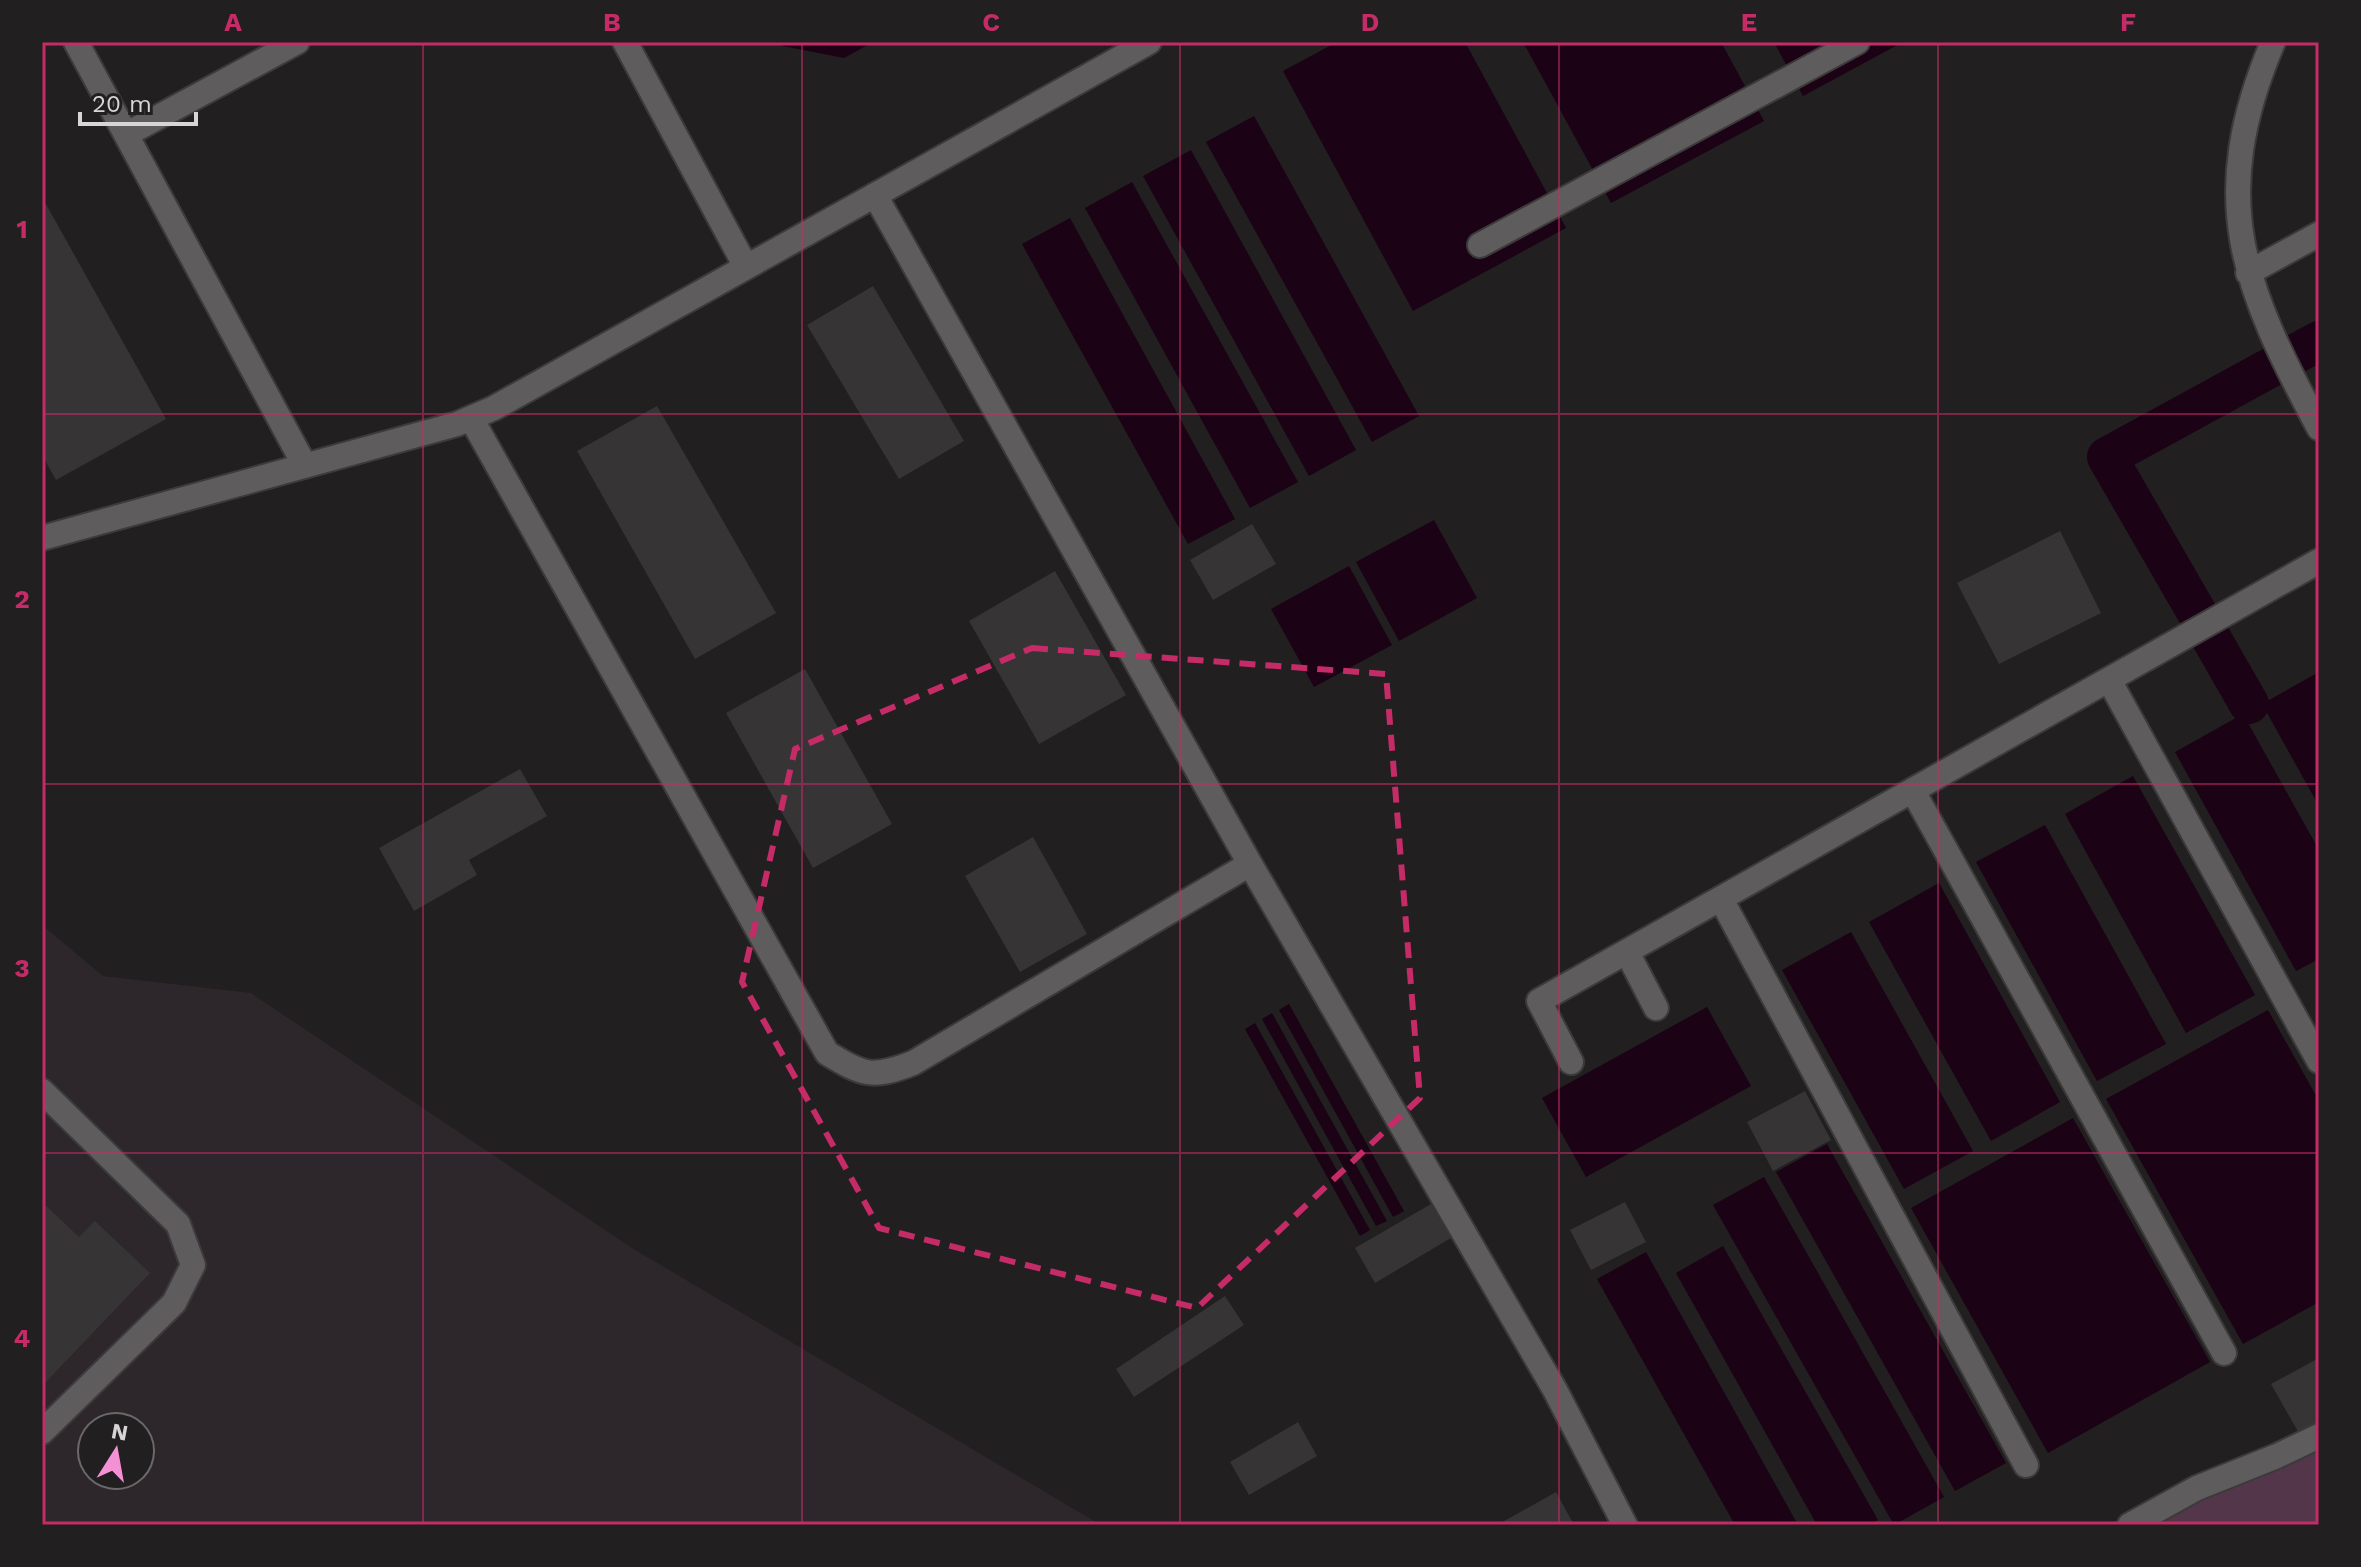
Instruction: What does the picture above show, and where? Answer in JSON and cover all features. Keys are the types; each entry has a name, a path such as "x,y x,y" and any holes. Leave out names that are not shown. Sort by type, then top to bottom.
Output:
{"lane":[{"path":"76,42 305,466"},
{"path":"127,134 297,42"},
{"path":"625,42 746,267"},
{"path":"42,538 471,418 1149,42"},
{"path":"1480,245 1857,42"},
{"path":"2273,42 2252,99 2242,139 2236,187 2237,214 2248,273 2288,371 2319,428"},
{"path":"875,195 1250,864 1555,1390 1625,1525"},
{"path":"2248,273 2319,234"},
{"path":"471,418 827,1053 859,1072 888,1073 913,1063 1250,864"},
{"path":"1571,1062 1539,1001 2319,561"},
{"path":"2109,680 2319,1061"},
{"path":"1913,791 2224,1353"},
{"path":"1721,899 2026,1465"},
{"path":"1627,952 1656,1008"},
{"path":"42,1091 178,1224 193,1265 174,1303 42,1432"},
{"path":"2130,1525 2197,1488 2319,1436"}],"highlighted area":[{"path":"1032,648 1386,674 1420,1098 1197,1308 879,1228 742,982 795,749"}],"shaded area":[{"path":"780,42 873,42 844,58 783,46"},
{"path":"1337,42 1465,42 1566,228 1413,311 1283,71"},
{"path":"1523,42 1721,42 1764,121 1611,203"},
{"path":"1774,42 1903,42 1803,96"},
{"path":"1254,116 1419,416 1372,442 1206,142"},
{"path":"1191,150 1356,450 1309,476 1143,176"},
{"path":"1132,182 1298,482 1250,508 1085,208"},
{"path":"1070,218 1235,519 1188,544 1022,244"},
{"path":"1434,520 1477,598 1399,641 1356,562"},
{"path":"1349,566 1392,645 1314,687 1271,609"},
{"path":"2319,672 2319,806 2262,704"},
{"path":"2243,714 2319,850 2319,959 2296,971 2175,752"},
{"path":"2133,776 2255,995 2186,1033 2065,814"},
{"path":"2045,825 2166,1044 2097,1081 1976,862"},
{"path":"1939,883 2060,1102 1991,1141 1869,922"},
{"path":"42,925 103,976 251,993 632,1248 1101,1525 42,1525"},
{"path":"1851,932 1973,1151 1904,1189 1782,970"},
{"path":"1289,1004 1404,1211 1393,1217 1279,1010"},
{"path":"1707,1007 1751,1086 1586,1177 1542,1098"},
{"path":"2268,1010 2319,1101 2319,1302 2243,1344 2106,1099"},
{"path":"1272,1013 1387,1221 1376,1226 1262,1019"},
{"path":"1255,1023 1370,1230 1360,1236 1245,1029"},
{"path":"2073,1118 2210,1362 2048,1453 1911,1208"},
{"path":"1827,1144 2006,1463 1955,1491 1776,1172"},
{"path":"1764,1177 1944,1497 1894,1525 1713,1205"},
{"path":"1723,1246 1878,1520 1868,1525 1817,1525 1676,1273"},
{"path":"1646,1252 1798,1525 1735,1525 1597,1279"},
{"path":"2319,1423 2319,1525 2120,1525"}],"building":[{"path":"42,197 166,419 56,480 42,455"},
{"path":"873,286 964,441 899,479 807,325"},
{"path":"657,406 776,613 695,659 577,451"},
{"path":"1252,524 1276,564 1213,600 1190,560"},
{"path":"2060,531 2101,613 1999,664 1957,583"},
{"path":"1055,571 1126,695 1039,744 969,621"},
{"path":"805,669 892,824 813,868 726,713"},
{"path":"520,769 547,816 469,860 477,875 414,911 379,848"},
{"path":"1033,837 1087,934 1020,972 965,876"},
{"path":"1805,1091 1831,1140 1773,1171 1747,1122"},
{"path":"42,1202 79,1237 95,1221 150,1273 42,1386"},
{"path":"1625,1202 1646,1242 1591,1270 1570,1230"},
{"path":"1431,1204 1451,1238 1375,1283 1355,1248"},
{"path":"1225,1296 1244,1325 1134,1397 1116,1369"},
{"path":"2319,1358 2319,1424 2300,1435 2271,1384"},
{"path":"1298,1422 1317,1456 1249,1495 1230,1462"},
{"path":"1556,1492 1574,1525 1497,1525"}],"waterway":[{"path":"2196,611 2107,457 2319,341"},
{"path":"2210,636 2249,704"}]}
